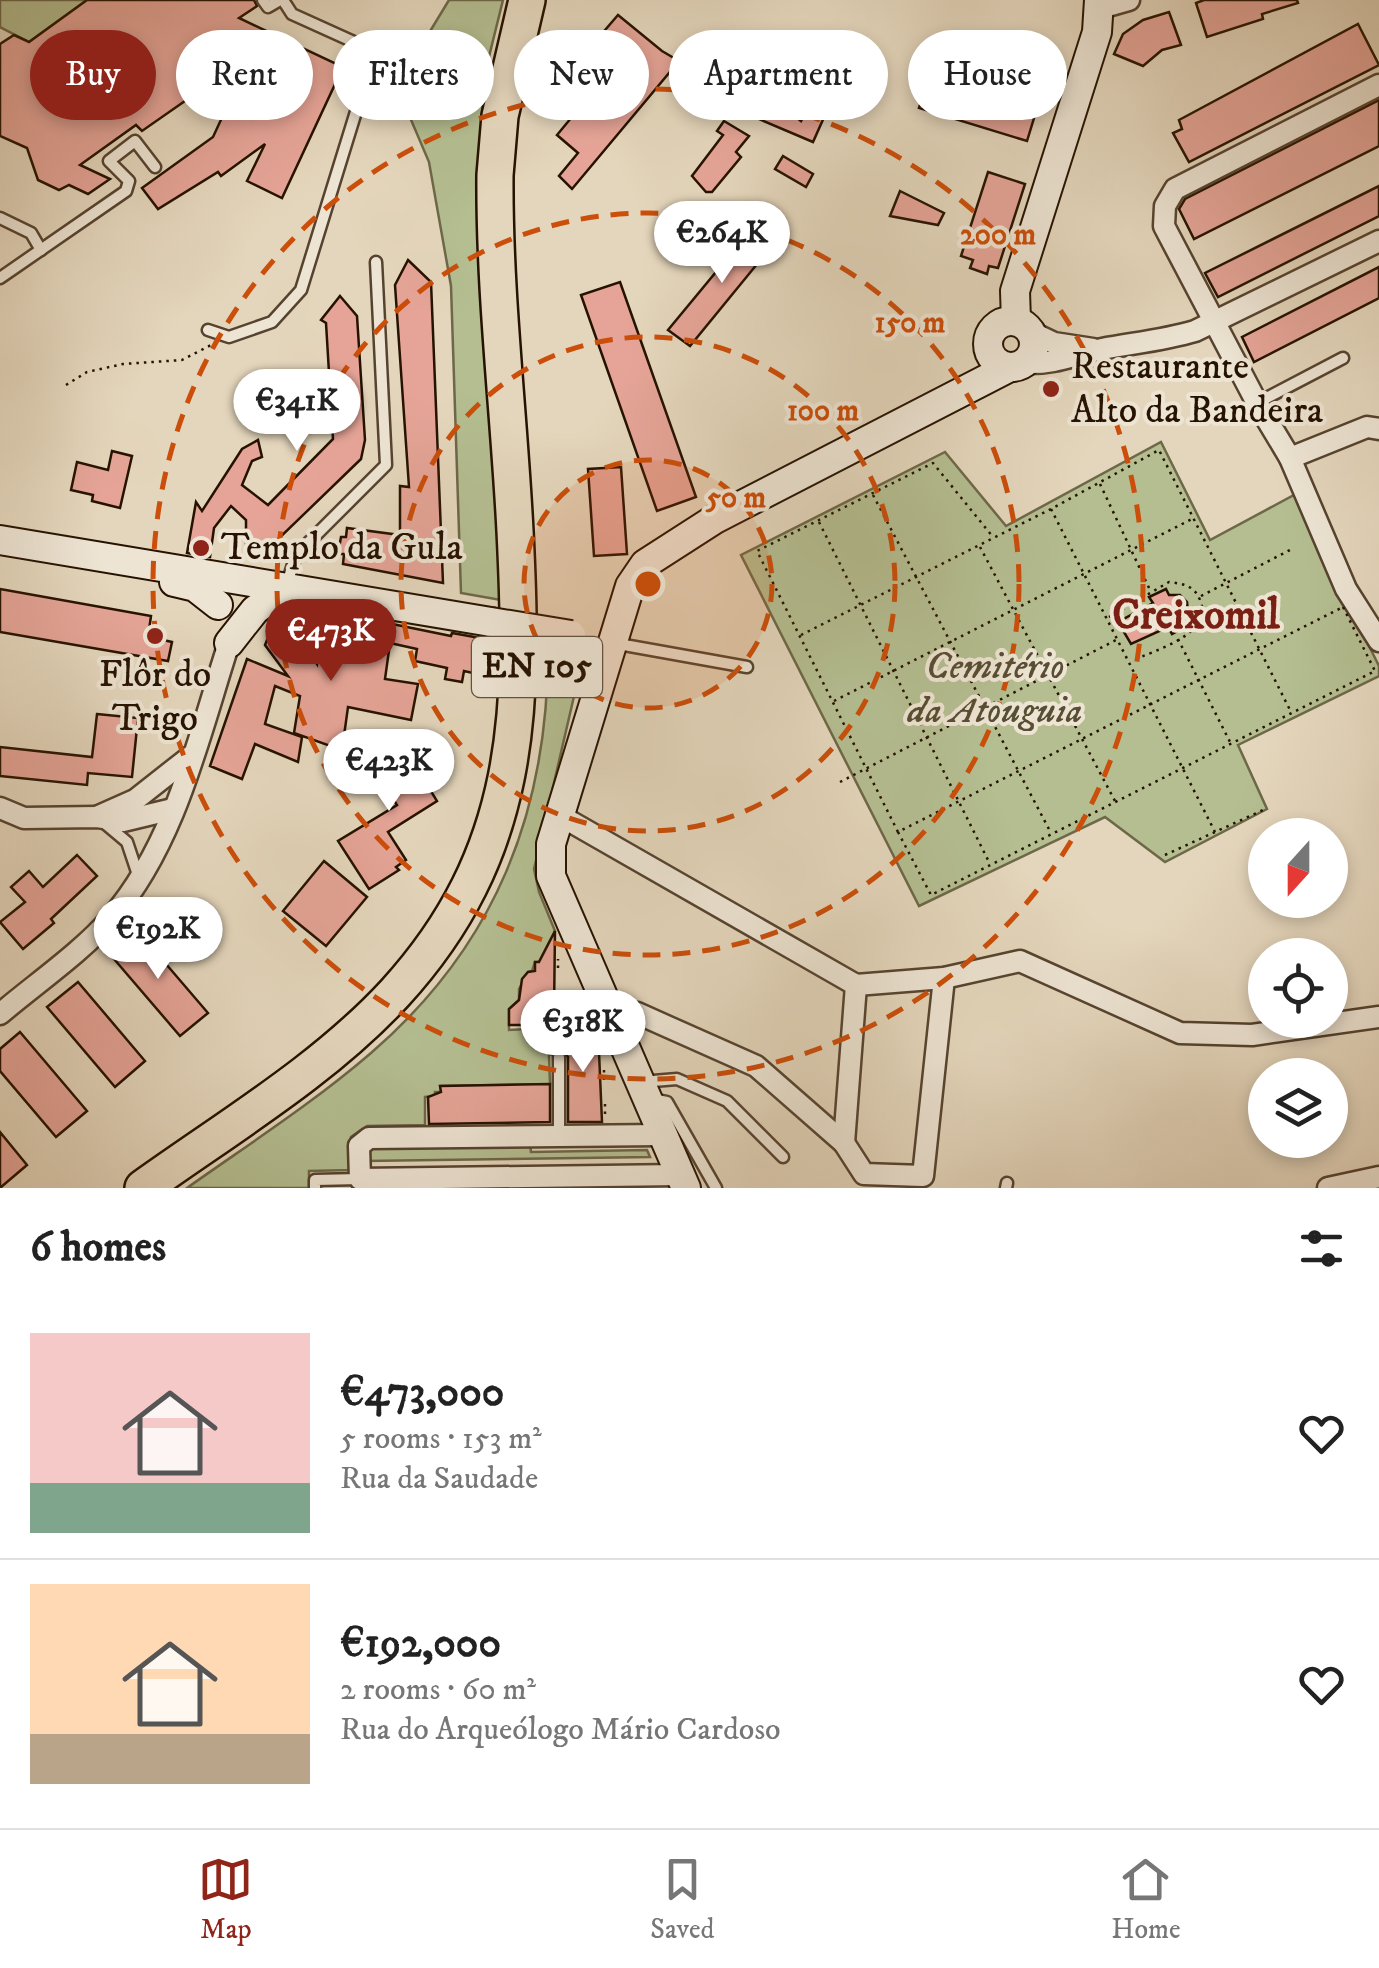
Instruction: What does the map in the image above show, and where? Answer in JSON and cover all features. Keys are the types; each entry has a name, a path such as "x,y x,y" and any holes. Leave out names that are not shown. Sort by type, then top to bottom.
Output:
{"highway":[{"name":"EN 105","path":"143,1188 326,1057 392,996 432,948 462,901 499,812 512,757 520,664 495,175 506,85 527,0"},
{"name":"EN 105","path":"171,1188 332,1074 408,1004 446,958 475,912 499,864 515,818 532,736 538,645 513,174 522,90 545,0"}],"street":[{"path":"662,1135 369,1138 359,1146 360,1179 682,1182 644,1090 551,876 551,844 630,586 645,564 714,519 1018,365 1034,349 1015,290 1098,32 1100,4 1129,0"},
{"path":"1379,85 1175,189 1165,206 1164,226 1290,458 1346,589 1379,641"},
{"path":"988,343 994,360 1018,365 1052,364 1100,350 1165,340 1217,322 1379,240"},
{"path":"964,389 997,325 1024,326 1054,343 1100,350"},
{"path":"1290,458 1367,427 1379,429"},
{"path":"0,540 612,642"},
{"path":"0,552 168,580 195,587 237,611"},
{"path":"237,611 218,598 224,585 242,580"},
{"path":"0,1014 109,921 140,882 173,809 237,611 285,588"},
{"path":"97,817 135,800 192,755"},
{"path":"135,800 173,809"},
{"path":"0,808 24,818 97,817 123,822 173,809"},
{"path":"560,815 856,985 944,978 1020,962 1180,1033 1252,1034 1379,1017"},
{"path":"612,1016 637,1013 756,1066 844,1143 864,1174 923,1176 944,978"},
{"path":"844,1143 856,985"},
{"path":"1328,1188 1379,1177"}],"lane":[{"path":"208,330 229,336 272,322 301,290 371,63 366,47 292,14 282,0 268,8 263,0"},
{"path":"2,275 126,191 129,181 109,161 135,141 155,167"},
{"path":"0,218 31,234 42,250"},
{"path":"285,588 296,556 386,464 376,262"},
{"path":"1257,402 1343,358"},
{"path":"612,642 748,667"},
{"path":"97,817 127,842 140,882"},
{"path":"554,1021 612,1016"},
{"path":"559,1057 559,1137"},
{"path":"644,1090 677,1079 728,1101 782,1157"},
{"path":"644,1090 666,1102 716,1188"},
{"path":"315,1188 314,1180 360,1179"}],"path":[{"path":"66,386 87,372 123,364 182,360 229,336"},
{"path":"801,635 1051,509 1158,450 1292,713"},
{"path":"898,832 1343,607 1376,671 931,896 898,832 866,768 801,635 757,551 933,463 994,538"},
{"path":"1100,483 1152,592"},
{"path":"872,493 1052,834"},
{"path":"1051,509 1215,832"},
{"path":"834,701 1193,518"},
{"path":"818,520 990,865"},
{"path":"979,546 1116,802"},
{"path":"1200,597 1290,550"},
{"path":"1107,618 1168,582 1189,585 1200,597 1201,622 1178,639 1130,662"},
{"path":"840,782 1118,639"},
{"path":"1178,639 1230,744"},
{"path":"1164,855 1263,810"},
{"path":"558,959 558,968"},
{"path":"604,1070 604,1080"},
{"path":"605,1104 605,1124"}],"green space":[{"path":"0,0 87,0 46,30 30,30 29,42 0,27"},
{"path":"449,0 503,0 494,36 494,30 431,30"},
{"path":"411,120 482,120 501,600 461,593 451,286 429,162"},
{"name":"Cemitério da Atouguia","path":"1161,442 1210,540 1294,495 1379,666 1379,676 1238,745 1267,809 1165,862 1105,817 919,906 741,555 945,452 1006,526"},
{"path":"548,650 570,654 575,692 534,869 555,931 519,989 519,1000 509,1009 509,1030 548,1028 549,1035 560,1035 560,1054 549,1055 550,1084 441,1086 441,1092 425,1097 425,1125 367,1126 351,1137 351,1170 309,1171 309,1188 187,1188 304,1106 371,1053 414,1012 451,968 506,872 525,820 538,766"},
{"path":"530,1143 531,1152 647,1150 650,1157 365,1161 369,1147"}],"building":[{"path":"87,0 254,0 257,6 239,18 264,30 176,30 176,107 142,131 136,125 80,165 110,179 88,194 69,185 59,190 38,180 27,148 0,136 0,44 14,35 30,41 30,120 156,120 156,30 46,30"},
{"path":"1196,3 1298,3 1207,37"},
{"path":"1169,12 1181,45 1162,50 1143,66 1114,54 1123,34 1143,20"},
{"path":"618,15 636,30 605,30"},
{"path":"1358,24 1379,65 1189,162 1173,133 1182,129 1179,120"},
{"path":"649,40 669,55 669,73 649,97"},
{"path":"313,53 333,62 333,88 282,198 247,181 265,144 221,176 218,172 158,209 142,188 213,137 221,120 313,120"},
{"path":"1379,100 1379,146 1194,239 1179,209 1185,199"},
{"path":"569,120 630,120 572,189 559,176 578,153 557,135"},
{"path":"761,120 823,120 813,142"},
{"path":"958,120 1033,120 1027,141"},
{"path":"724,121 749,136 736,152 741,157 712,192 706,192 692,176 723,135 717,131"},
{"path":"783,156 813,174 806,187 775,169"},
{"path":"988,172 1025,184 998,268 989,266 987,274 970,268 973,260 961,256"},
{"path":"1379,186 1379,216 1218,297 1205,273"},
{"path":"900,191 944,213 938,225 890,216"},
{"path":"754,226 776,241 690,346 668,330"},
{"path":"408,260 431,282 443,583 343,564 344,554 338,554 347,528 400,535 400,486 409,487 395,285"},
{"path":"1379,267 1379,298 1254,362 1242,337"},
{"path":"620,282 696,497 657,511 581,295"},
{"path":"340,296 357,316 365,440 361,459 270,547 246,550 246,520 231,506 214,528 210,557 187,553 196,502 202,511 242,449 258,440 262,457 252,461 242,485 268,505 333,439 326,323 321,320"},
{"path":"112,451 132,456 120,508 92,501 93,495 71,490 77,462 108,470"},
{"path":"621,467 627,554 594,556 588,469"},
{"path":"0,589 151,616 149,630 161,632 159,639 172,642 168,661 0,632"},
{"path":"1166,589 1169,595 1180,595 1187,602 1188,612 1182,620 1185,627 1172,634 1168,627 1131,644 1118,622 1153,603 1149,597"},
{"path":"320,611 480,638 473,673 464,671 462,682 445,679 447,668 415,661 417,649 390,643 385,679 418,684 411,720 348,707 343,743 333,747 294,733 300,696 275,686 265,724 302,737 298,762 255,744 242,779 210,766 247,659 288,676 265,645 269,635 288,622 317,664"},
{"path":"97,714 138,718 132,777 88,773 87,785 0,776 0,747 92,757"},
{"path":"412,745 430,762 418,770 437,801 388,832 406,860 396,867 399,870 369,889 338,841 397,805 368,760 377,753"},
{"path":"77,855 97,876 51,919 54,923 23,949 0,922 25,902 11,887 29,871 43,887"},
{"path":"324,861 367,897 326,946 283,911"},
{"path":"136,929 208,1013 180,1036 108,952"},
{"path":"555,931 554,1012 547,1016 546,1025 509,1025 509,1009 519,1000 522,979 535,971 535,962 539,962"},
{"path":"78,982 145,1061 115,1087 47,1007"},
{"path":"598,1029 602,1122 568,1122 568,1057 560,1048 560,1030"},
{"path":"20,1032 87,1111 56,1137 0,1071 0,1049"},
{"path":"550,1084 550,1122 429,1124 428,1097 441,1092 440,1086"},
{"path":"0,1132 27,1165 0,1188"}],"place":[{"name":"Restaurante Alto da Bandeira","path":"1051,389"},
{"name":"Templo da Gula","path":"201,548"},
{"name":"Flôr do Trigo","path":"155,636"}],"district":[{"name":"Creixomil","path":"1196,616"}]}
